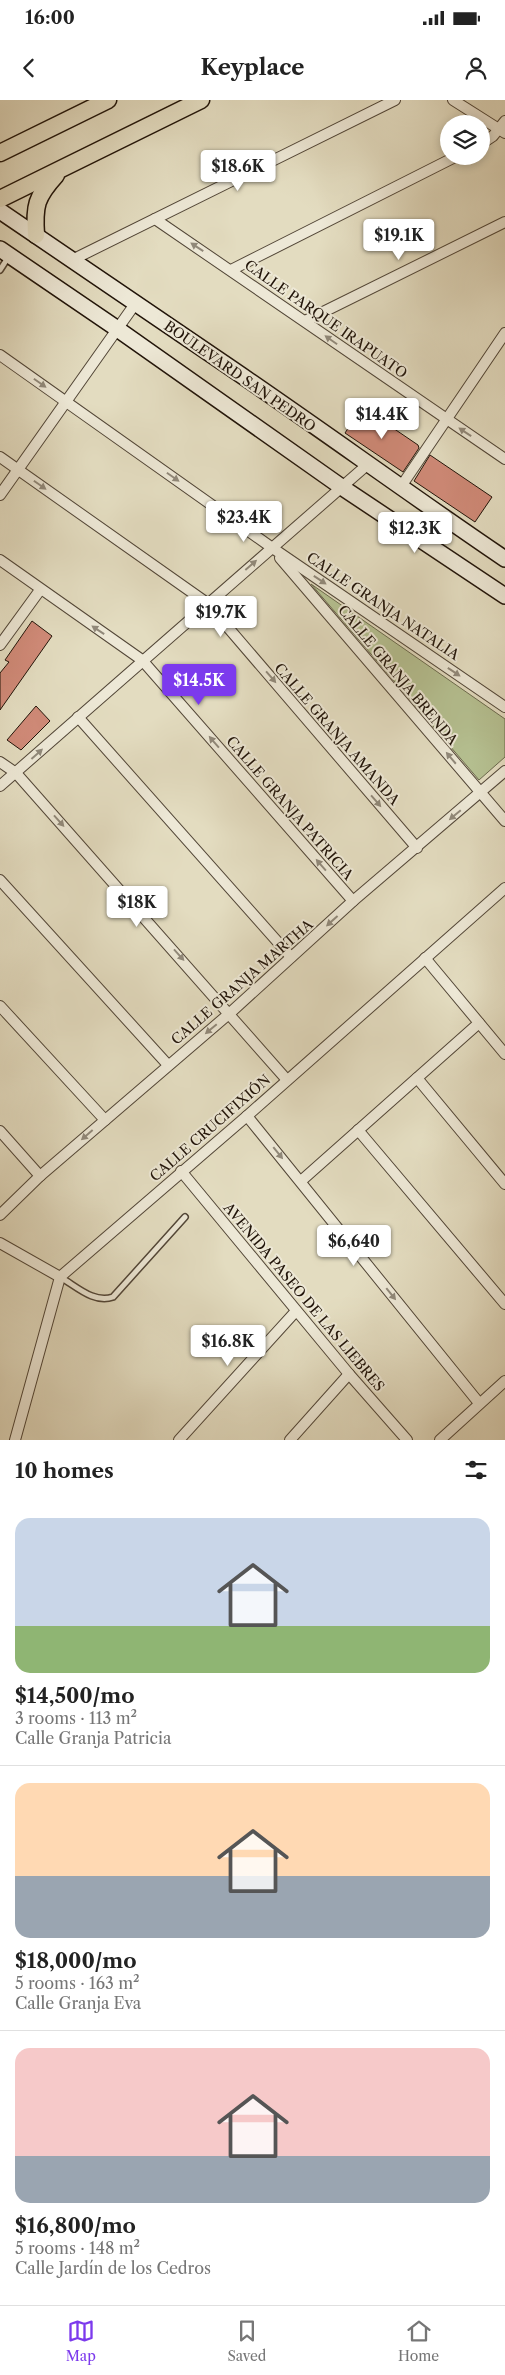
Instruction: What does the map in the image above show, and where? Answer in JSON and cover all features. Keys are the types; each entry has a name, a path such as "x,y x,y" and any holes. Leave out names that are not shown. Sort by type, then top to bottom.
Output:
{"main road":[{"path":"0,153 108,100"},
{"path":"0,199 201,100"},
{"path":"36,236 34,210 37,201 42,190 62,168"}],"street":[{"path":"70,260 395,100"},
{"path":"453,100 503,128 490,137"},
{"path":"231,270 440,165"},
{"name":"BOULEVARD SAN PEDRO","path":"0,211 134,304 220,360 367,465 505,559"},
{"name":"CALLE PARQUE IRAPUATO","path":"155,219 505,459"},
{"path":"305,322 505,222"},
{"path":"5,252 343,488 505,596"},
{"path":"0,495 134,304"},
{"path":"400,488 505,333"},
{"name":"CALLE GRANJA NATALIA","path":"0,355 271,547 505,707"},
{"name":"CALLE GRANJA AMANDA","path":"0,457 208,603 416,848"},
{"path":"0,786 271,547 343,488 367,465"},
{"name":"CALLE GRANJA BRENDA","path":"271,547 505,821"},
{"name":"CALLE GRANJA PATRICIA","path":"0,560 142,660 353,901"},
{"path":"0,645 40,590"},
{"path":"78,717 292,957"},
{"path":"0,762 16,772 287,1080"},
{"name":"CALLE GRANJA MARTHA","path":"0,1215 40,1176 230,1013 353,901 505,771"},
{"path":"0,880 168,1065"},
{"name":"CALLE CRUCIFIXIÓN","path":"60,1277 247,1116 505,888"},
{"path":"425,958 505,1054"},
{"path":"0,1006 105,1120"},
{"path":"301,1181 479,1023"},
{"path":"417,1078 505,1184"},
{"path":"247,1116 479,1403"},
{"path":"358,1130 505,1304"},
{"path":"0,1131 40,1176"},
{"name":"AVENIDA PASEO DE LAS LIEBRES","path":"181,1171 403,1438"},
{"path":"0,1243 60,1277 15,1440"},
{"path":"179,1440 296,1311"},
{"path":"290,1440 349,1374"},
{"path":"440,1440 505,1381"}],"lane":[{"path":"0,270 5,252"},
{"path":"60,1277 96,1298 104,1300 112,1297 185,1218"}],"green space":[{"path":"311,584 505,719 505,757 479,780"}],"building":[{"path":"362,407 418,445 419,448 403,472 345,433"},
{"path":"430,455 492,497 475,522 414,481"},
{"path":"32,621 52,636 0,710 0,673 9,662 5,660"},
{"path":"36,706 50,721 21,750 7,740"}]}
